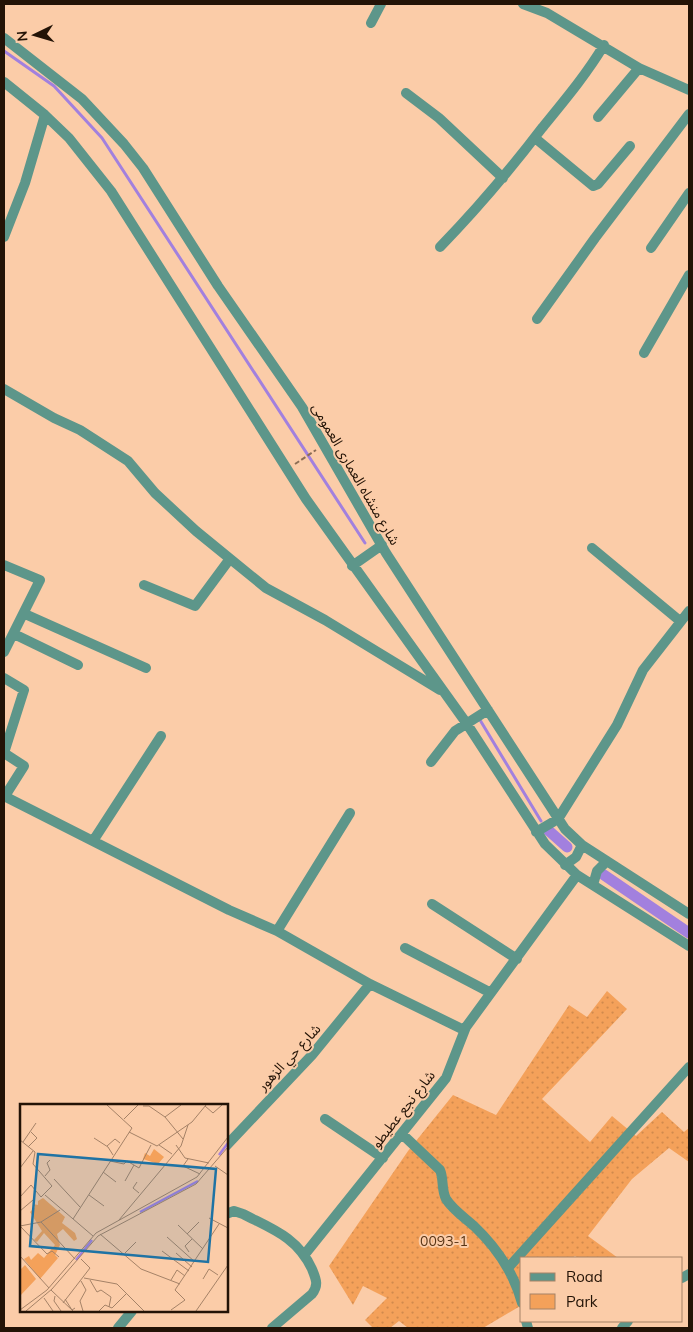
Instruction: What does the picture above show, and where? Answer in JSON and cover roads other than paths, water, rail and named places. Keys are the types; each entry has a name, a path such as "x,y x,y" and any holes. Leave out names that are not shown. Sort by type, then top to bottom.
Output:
{"street":[{"path":"371,23 381,4"},
{"path":"523,4 547,13 640,68 689,90"},
{"name":"شارع منشاه العمارى العمومى","path":"4,38 82,99 124,144 143,168 218,286 302,407 382,546 558,819 582,845 689,914"},
{"path":"440,247 503,178 586,74 604,45"},
{"path":"598,116 640,68"},
{"path":"4,82 45,115 91,164 111,191 297,484 352,566 467,724 536,832 566,866 577,875 689,946"},
{"path":"406,93 439,118 503,178"},
{"path":"537,319 595,238 689,114"},
{"path":"4,237 25,183 45,115"},
{"path":"535,138 593,186 598,184 630,146"},
{"path":"651,248 689,193"},
{"path":"644,353 689,275"},
{"path":"4,389 54,418 80,430 128,461 156,493 230,560 279,596 325,620 444,692"},
{"path":"352,566 382,546"},
{"path":"592,548 680,621"},
{"path":"144,585 195,606 230,560"},
{"path":"4,565 40,579 25,614 5,646"},
{"path":"536,832 558,819 617,725 644,670 689,611"},
{"path":"25,614 146,668"},
{"path":"14,634 78,665"},
{"path":"4,678 24,690 4,753 24,766 5,796 229,910 277,931 370,984 464,1030"},
{"path":"431,762 450,736 488,710"},
{"path":"93,841 161,736"},
{"path":"277,931 350,813"},
{"path":"566,866 576,857 582,845"},
{"path":"593,885 597,871 607,861"},
{"name":"شارع نجع عطيطو","path":"305,1254 446,1078 464,1030 577,875"},
{"path":"432,904 517,959"},
{"path":"406,948 491,993"},
{"name":"شارع حي الزهور","path":"228,1144 318,1048 370,984"},
{"path":"508,1268 689,1067"},
{"path":"325,1119 383,1158"},
{"path":"402,1134 409,1144 440,1170 442,1188 447,1200 489,1242 508,1268 520,1298"},
{"path":"228,1213 234,1211 243,1214 286,1237 305,1254 316,1278 316,1290 272,1328"},
{"path":"118,1328 131,1312"}],"waterway":[{"path":"4,51 54,86 102,138 365,543"},
{"path":"480,720 541,821"},
{"path":"548,830 567,847"},
{"path":"604,875 689,933"}],"park label":[{"name":"0093-1","path":"444,1241"}]}
